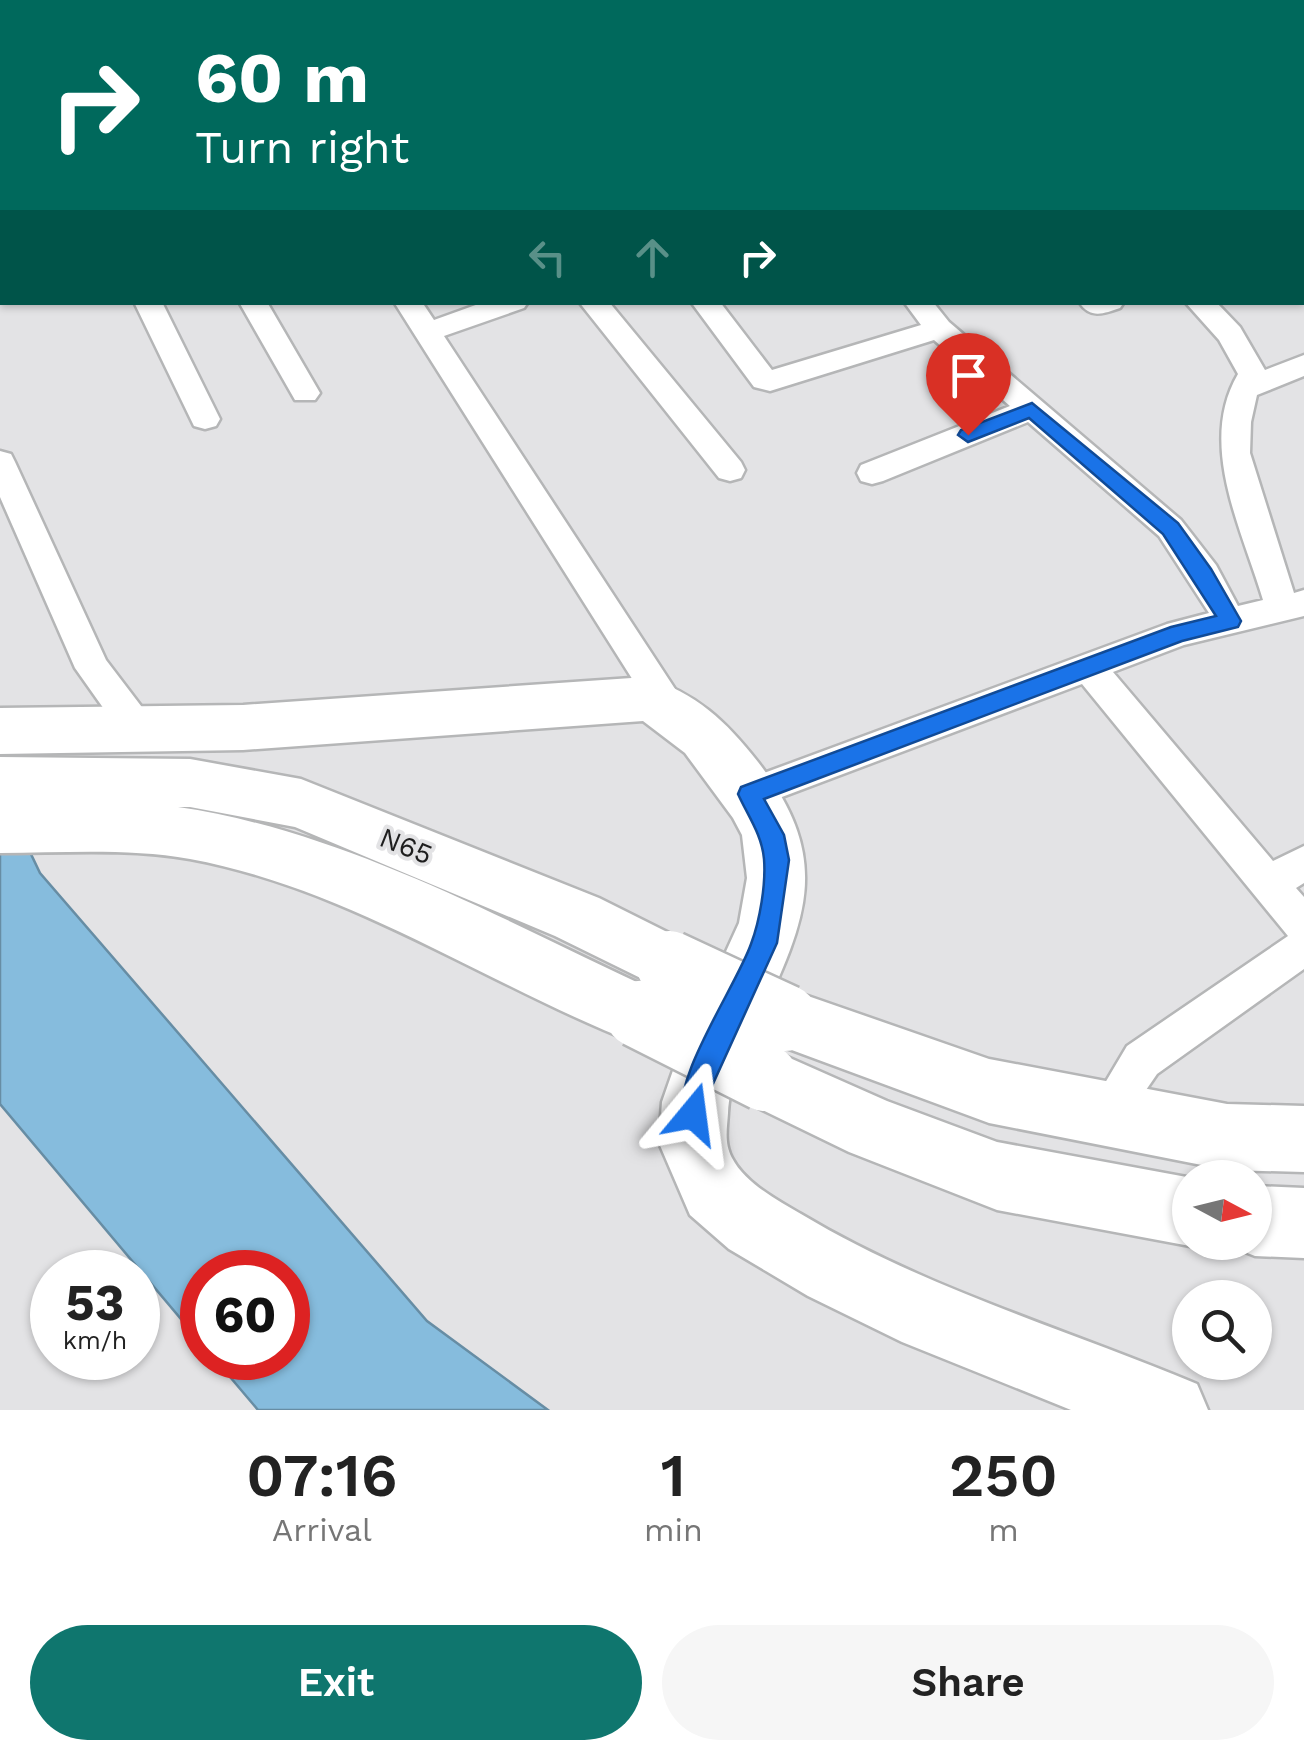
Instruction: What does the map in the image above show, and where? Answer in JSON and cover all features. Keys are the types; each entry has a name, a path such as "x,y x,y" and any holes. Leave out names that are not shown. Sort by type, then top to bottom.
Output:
{"main road":[{"path":"0,828 93,781 142,733 401,722 646,699 667,706 697,728 750,794 772,835 776,860 765,943 698,1085 693,1114 694,1144 703,1177 727,1207 839,1276 1026,1356 1171,1410"},
{"path":"0,731 93,781"},
{"name":"N65","path":"0,781 93,781 190,834 304,864 653,989 775,1048"},
{"path":"775,1048 1227,1137 1304,1139"},
{"path":"775,1048 873,1129 997,1176 1172,1209"},
{"path":"1272,1221 1304,1223"}],"street":[{"path":"149,305 204,419"},
{"path":"256,305 305,393"},
{"path":"410,305 667,706"},
{"path":"427,332 505,305"},
{"path":"594,305 730,470"},
{"path":"707,305 764,380 770,381 939,328"},
{"path":"920,305 939,328 1170,528 1204,574 1230,621"},
{"path":"750,794 1179,633 1293,606 1235,453 1234,428 1244,389 1254,374 1248,360 1202,305"},
{"path":"1244,389 1304,365"},
{"path":"872,472 1032,410"},
{"path":"0,462 92,668 142,733"},
{"path":"1088,667 1304,926"},
{"path":"1270,883 1304,862"},
{"path":"1121,1117 1126,1083 1142,1060 1304,947"}],"water":[{"path":"0,789 40,873 427,1321 548,1410 258,1410 233,1380 310,1380 310,1250 180,1250 180,1318 160,1294 160,1250 123,1250 0,1104"}],"route":[{"path":"693,1114 698,1085 765,943 775,888 772,835 750,794 1179,633 1230,621 1204,574 1170,528 1032,410 968,435"}]}
